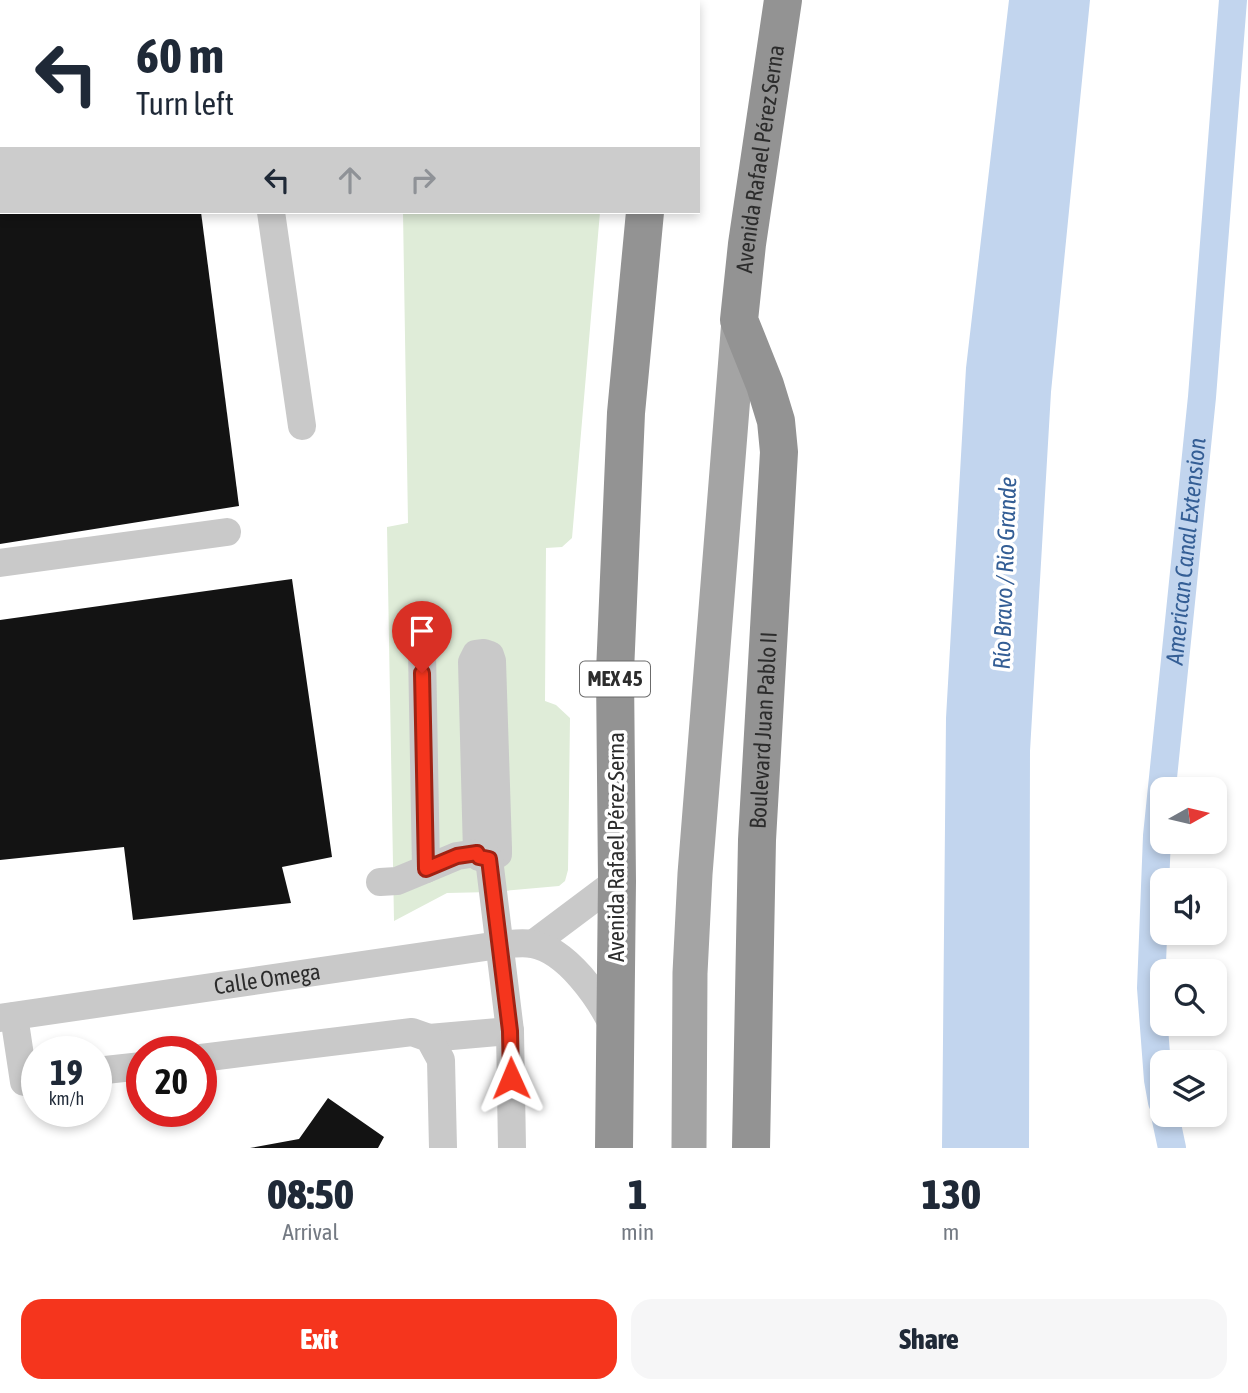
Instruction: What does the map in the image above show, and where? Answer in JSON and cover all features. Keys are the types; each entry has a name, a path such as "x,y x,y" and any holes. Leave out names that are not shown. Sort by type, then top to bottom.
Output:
{"highway":[{"name":"Avenida Rafael Pérez Serna","path":"739,320 783,0"},
{"name":"Avenida Rafael Pérez Serna","path":"614,1148 617,1034 616,645 626,413 645,214"},
{"name":"Boulevard Juan Pablo II","path":"739,320 772,409 779,452 757,840 751,1148"}],"main road":[{"path":"690,1148 690,973 704,748 739,320"}],"street":[{"path":"271,214 302,426"},
{"path":"0,563 227,532"},
{"path":"422,651 426,869"},
{"path":"380,882 397,881 457,856 483,856 498,854 492,661 490,656 484,653 476,654 472,662 483,856 499,945 510,1031 512,1148"},
{"path":"617,881 533,944 558,956 581,976 604,1006 617,1034"},
{"name":"Calle Omega","path":"7,1017 499,945 533,944"},
{"path":"7,1017 20,1082"},
{"path":"217,1056 412,1032 429,1038 510,1031"},
{"path":"429,1038 441,1060 443,1148"}],"green space":[{"path":"403,214 600,214 572,538 562,547 546,548 545,701 556,705 570,718 568,870 565,881 559,886 447,893 394,921 387,527 408,523"}],"water":[{"name":"Río Bravo / Rio Grande","path":"1009,0 1090,0 1051,392 1030,751 1029,1148 942,1148 946,718 966,368"}],"building":[{"path":"0,214 201,214 239,506 0,544"},
{"path":"292,579 332,857 282,867 291,903 133,920 124,847 0,860 0,620"},
{"path":"328,1098 384,1137 378,1148 250,1148 299,1139"}],"waterway":[{"name":"American Canal Extension","path":"1156,1050 1151,988 1157,836 1202,397 1233,0"},
{"name":"American Canal Extension","path":"1168,1127 1172,1148"}],"route":[{"path":"422,673 426,869 457,856 477,853 479,857 489,859 506,986 511,1078"}]}
